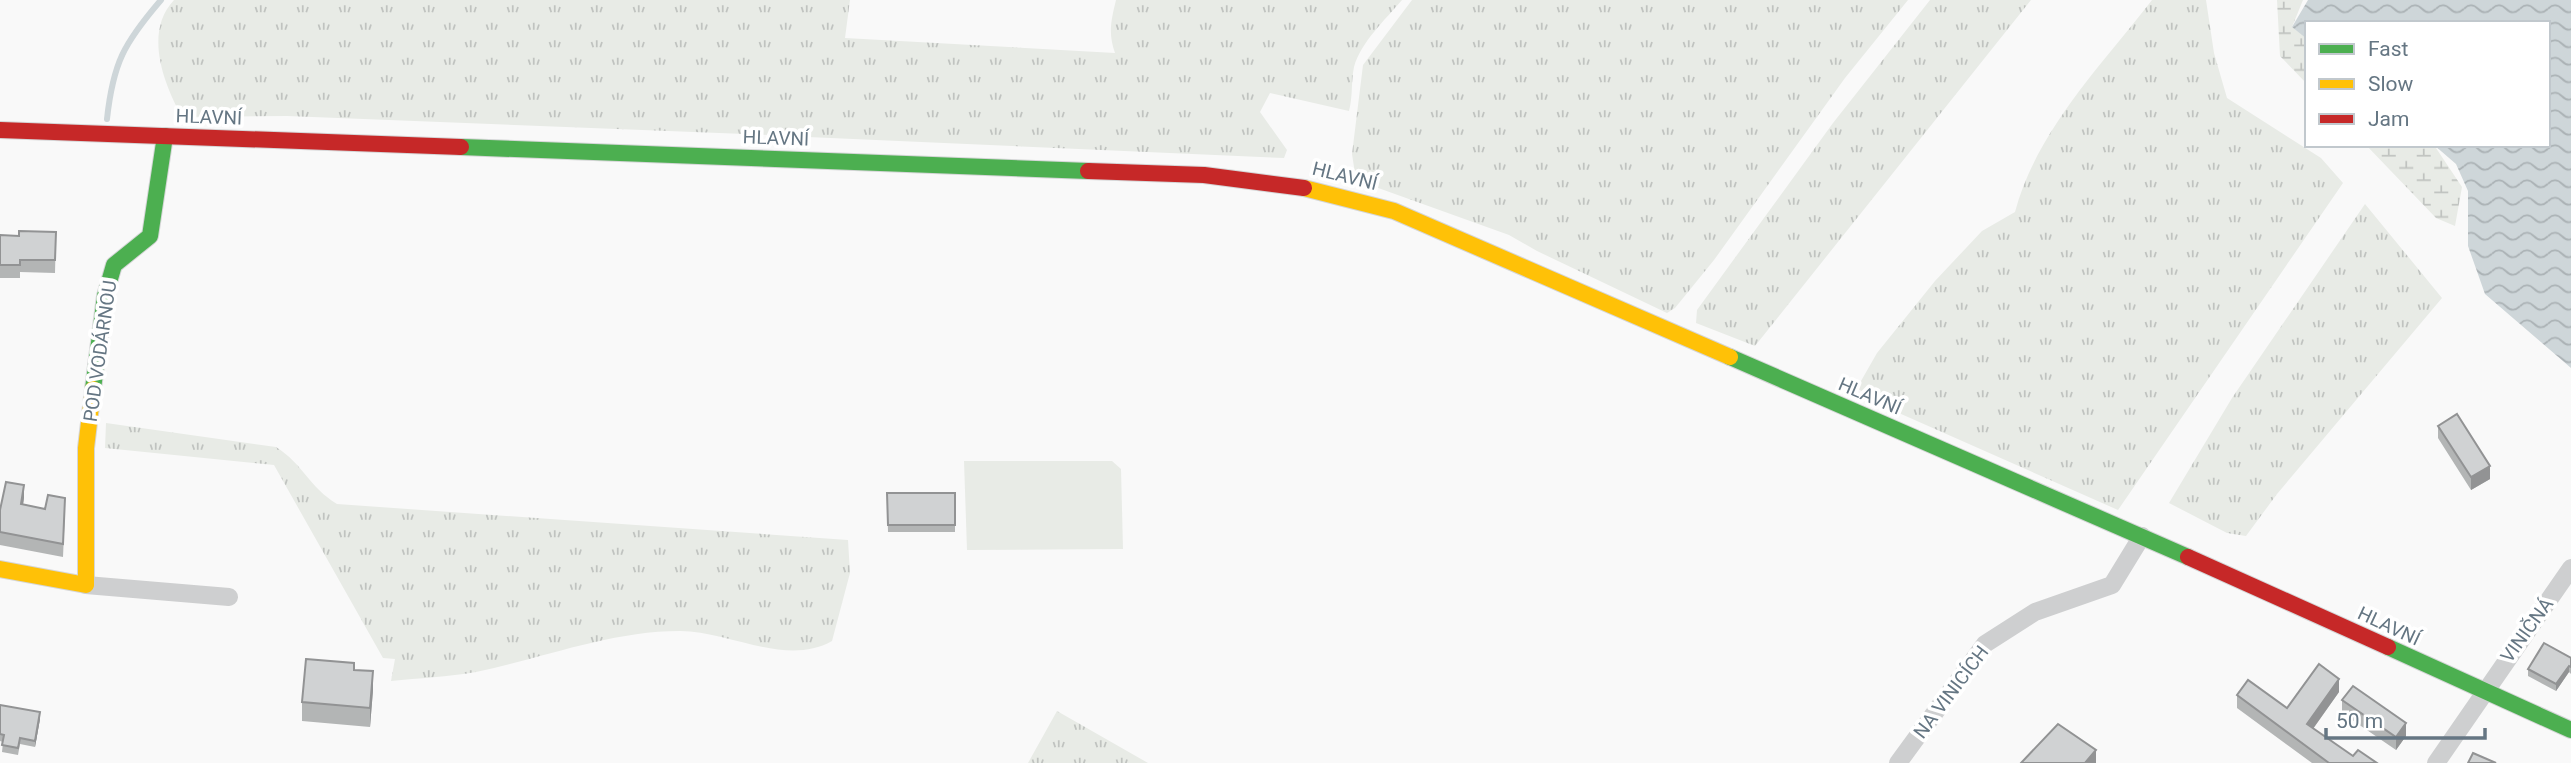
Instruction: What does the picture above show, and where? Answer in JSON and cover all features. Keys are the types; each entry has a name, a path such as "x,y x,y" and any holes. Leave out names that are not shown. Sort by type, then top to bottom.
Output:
{"street":[{"name":"HLAVNÍ","path":"0,130 1204,176 1286,184 1344,195 1394,211 2141,536 2571,730"},
{"name":"POD VODÁRNOU","path":"86,585 86,448 104,296 114,265 150,236 165,136"},
{"name":"NA VINICÍCH","path":"1898,763 1985,644 2035,612 2112,585 2141,536"},
{"name":"VINIČNÁ","path":"2437,763 2483,692 2571,568"},
{"path":"0,569 86,585 229,597"}],"green space":[{"path":"174,0 850,0 845,38 1115,53 1111,27 1116,0 1402,0 1374,32 1357,58 1349,111 1270,93 1260,112 1287,150 1284,158 785,136 783,131 775,130 771,135 287,116 182,117 163,73 158,42 165,13"},
{"path":"1412,0 1908,0 1845,78 1714,260 1675,308 1667,313 1509,235 1356,180 1352,154 1363,65"},
{"path":"1930,0 2031,0 1755,346 1696,323 1697,310 1833,123"},
{"path":"2152,0 2206,0 2214,53 2227,98 2321,158 2343,183 2118,510 1883,406 1857,388 1877,353 1935,281 1982,231 2015,212 2025,182 2055,126 2092,74"},
{"path":"2277,0 2303,0 2292,27 2305,37 2305,82 2280,56"},
{"path":"2368,147 2435,147 2462,187 2455,226 2436,218"},
{"path":"2365,204 2442,298 2277,494 2246,536 2227,533 2169,503 2232,398"},
{"path":"106,423 276,447 337,504 848,540 850,573 832,641 814,648 777,649 699,632 654,632 603,640 476,672 391,681 395,659 383,658 274,465 105,448"},
{"path":"964,461 1112,461 1121,469 1123,549 967,550"},
{"path":"1057,711 1148,763 1028,763"}],"water":[{"path":"2308,0 2571,0 2571,368 2485,294 2468,246 2468,191 2456,164 2436,147 2550,147 2550,21 2305,21 2305,37 2292,27"}],"building":[{"path":"19,231 56,232 55,260 20,260 20,265 0,265 0,235 19,236"},
{"path":"2457,414 2490,466 2471,477 2438,426"},
{"path":"6,482 24,485 21,504 45,509 48,495 65,498 63,544 0,532 0,510"},
{"path":"887,493 955,493 955,525 888,525"},
{"path":"2544,643 2571,658 2571,667 2569,666 2556,684 2528,669"},
{"path":"306,659 354,663 354,670 373,671 370,708 302,702"},
{"path":"2319,664 2339,679 2307,724 2353,756 2358,750 2377,763 2329,763 2237,695 2248,680 2287,708"},
{"path":"2353,686 2406,723 2396,737 2342,700"},
{"path":"0,705 40,712 35,741 20,738 18,748 2,745 4,735 0,734"},
{"path":"2058,724 2096,750 2085,763 2021,763"},
{"path":"2473,753 2496,763 2468,763"}],"waterway":[{"path":"107,119 113,83 122,55 161,0"}],"traffic: fast":[{"path":"93,389 105,296 114,265 150,236 165,136"},
{"path":"461,147 1088,171"},
{"path":"1730,357 2188,557"},
{"path":"2388,647 2571,730"}],"traffic: slow":[{"path":"1304,188 1394,211 1730,357"},
{"path":"0,569 86,585 86,448 93,389"}],"traffic: jam":[{"path":"0,130 461,147"},
{"path":"1088,171 1204,175 1304,188"},
{"path":"2188,557 2388,647"}]}
